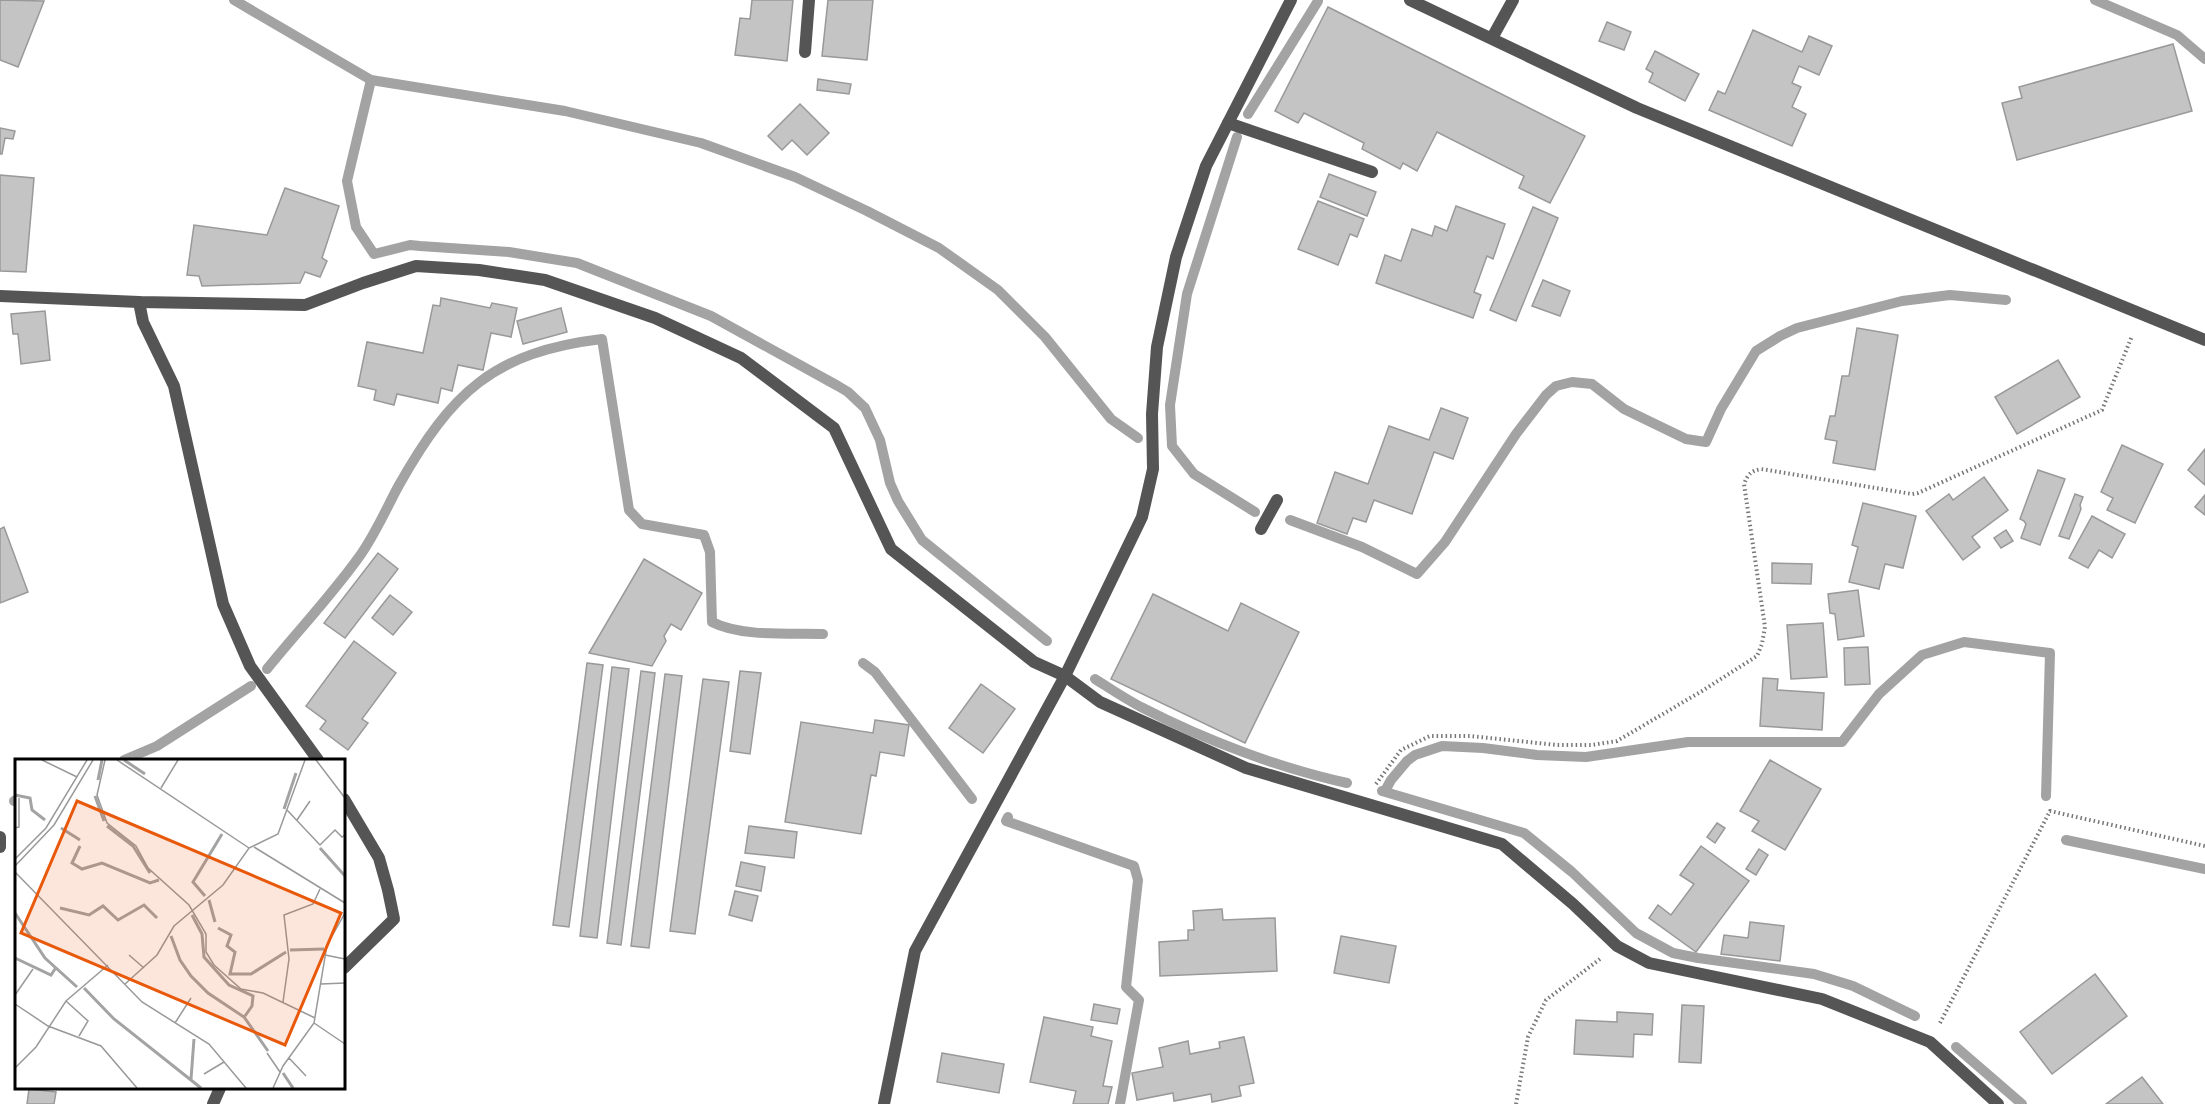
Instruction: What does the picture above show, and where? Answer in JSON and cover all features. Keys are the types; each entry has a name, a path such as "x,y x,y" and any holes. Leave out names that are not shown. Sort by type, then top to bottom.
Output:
{"street":[{"path":"805,52 809,0"},
{"path":"884,1104 915,951 1065,676 1142,517 1153,469 1152,414 1157,347 1176,257 1206,166 1291,0"},
{"path":"1410,0 1637,108 2205,340"},
{"path":"1492,38 1512,0"},
{"path":"1228,123 1372,172"},
{"path":"0,296 139,302 305,305 416,266 479,270 545,280 655,318 741,358 834,428 891,549 1034,662 1065,676 1100,702 1246,768 1502,844 1573,904 1617,946 1649,963 1822,999 1930,1042 1998,1104"},
{"path":"139,302 143,322 174,386 223,604 250,666 317,759"},
{"path":"1261,530 1277,500"},
{"path":"345,801 379,858 394,919 345,967"},
{"path":"0,837 0,847"},
{"path":"213,1104 220,1089"}],"path":[{"path":"1364,802 1401,750 1430,736 1470,736 1557,745 1593,745 1617,741 1702,691 1757,656 1762,644 1765,627 1744,484 1752,471 1761,469 1917,493 2102,410 2139,313"},
{"path":"1930,1042 2050,811 2205,846"},
{"path":"1516,1104 1528,1037 1546,1000 1617,946"}],"building":[{"path":"0,0 44,1 18,67 0,60"},
{"path":"752,0 793,0 787,61 735,55 740,18 750,19"},
{"path":"828,0 873,0 867,60 822,56"},
{"path":"1328,7 1585,136 1550,203 1519,188 1524,176 1437,132 1417,171 1403,163 1400,169 1362,149 1364,143 1304,113 1298,123 1275,111"},
{"path":"1607,22 1631,32 1624,50 1599,41"},
{"path":"1753,30 1802,52 1809,36 1832,46 1819,75 1799,66 1792,83 1801,87 1792,107 1806,114 1792,146 1709,110 1718,91 1725,94"},
{"path":"2173,44 2192,111 2017,160 2002,103 2022,98 2019,87"},
{"path":"1655,51 1699,74 1685,101 1649,82 1653,73 1646,69"},
{"path":"818,79 851,84 849,94 817,90"},
{"path":"800,104 829,133 807,155 792,140 782,150 768,136"},
{"path":"0,128 15,131 13,139 5,138 2,154 0,154"},
{"path":"1329,174 1376,192 1367,216 1320,197"},
{"path":"0,175 34,178 26,272 0,271"},
{"path":"285,188 339,206 322,258 327,261 320,277 305,272 300,283 202,286 199,276 187,275 194,225 267,235"},
{"path":"1318,201 1364,219 1357,237 1350,234 1338,265 1298,249"},
{"path":"1456,206 1505,224 1493,259 1487,256 1474,292 1481,295 1473,318 1376,283 1385,255 1401,261 1412,229 1432,236 1435,226 1447,231"},
{"path":"1533,207 1558,218 1516,321 1490,310"},
{"path":"1543,280 1570,291 1560,316 1532,306"},
{"path":"441,298 490,308 492,303 517,308 511,337 491,333 483,370 458,365 452,391 441,388 438,403 397,394 394,405 374,400 376,390 358,386 367,342 423,353 433,305 440,306"},
{"path":"561,308 567,332 523,344 517,321"},
{"path":"45,311 50,360 21,364 18,334 13,334 11,314"},
{"path":"1857,328 1898,335 1875,470 1833,463 1837,441 1825,439 1830,416 1835,416 1842,376 1849,376"},
{"path":"2058,360 2080,397 2017,434 1995,397"},
{"path":"1441,408 1468,418 1453,459 1434,452 1412,514 1374,500 1366,522 1353,518 1347,534 1317,523 1335,472 1368,484 1389,426 1429,440"},
{"path":"2122,445 2163,464 2135,523 2107,510 2113,498 2101,492"},
{"path":"2205,449 2205,485 2188,470"},
{"path":"2038,470 2065,479 2040,545 2021,538 2026,524 2020,519"},
{"path":"1984,477 2008,510 1972,537 1980,547 1963,560 1926,511 1949,494 1953,500"},
{"path":"2075,494 2083,497 2081,509 2069,539 2059,536"},
{"path":"2205,495 2205,515 2195,507"},
{"path":"1863,503 1916,516 1903,568 1885,564 1879,589 1849,582 1858,547 1852,545"},
{"path":"2092,516 2125,534 2112,558 2099,550 2088,568 2069,558"},
{"path":"4,527 28,592 0,603 0,529"},
{"path":"2006,530 2013,541 2001,548 1994,538"},
{"path":"378,553 398,569 345,638 324,623"},
{"path":"644,559 702,593 681,630 671,624 664,636 666,641 652,666 589,653"},
{"path":"1772,563 1812,564 1811,584 1772,583"},
{"path":"1858,590 1864,636 1838,640 1835,614 1830,613 1828,594"},
{"path":"1153,594 1228,631 1241,603 1299,632 1245,743 1111,679"},
{"path":"390,595 412,612 393,635 372,618"},
{"path":"1823,623 1827,677 1791,679 1787,625"},
{"path":"354,641 396,673 362,719 368,723 348,750 320,729 326,721 306,706"},
{"path":"1868,647 1870,684 1845,685 1844,648"},
{"path":"587,663 603,665 569,927 553,925"},
{"path":"612,667 629,669 597,938 580,936"},
{"path":"641,671 655,673 621,945 607,943"},
{"path":"740,671 761,673 750,754 730,751"},
{"path":"665,674 682,676 649,948 631,946"},
{"path":"1763,678 1778,679 1777,690 1824,693 1822,730 1760,726"},
{"path":"703,679 729,682 695,934 670,931"},
{"path":"981,684 1015,709 983,753 949,728"},
{"path":"875,720 909,725 904,756 880,752 876,776 871,775 861,834 785,822 801,722 873,733"},
{"path":"1770,760 1821,789 1785,850 1752,831 1759,821 1740,811"},
{"path":"1717,823 1725,828 1715,843 1707,837"},
{"path":"749,826 797,832 794,858 745,853"},
{"path":"1701,846 1749,881 1696,952 1649,918 1658,905 1671,915 1694,884 1680,875"},
{"path":"1759,849 1768,855 1756,875 1746,869"},
{"path":"741,862 765,867 761,891 736,886"},
{"path":"735,891 758,896 752,921 729,915"},
{"path":"1222,909 1223,920 1275,918 1277,971 1160,976 1159,942 1188,940 1188,930 1194,930 1193,911"},
{"path":"1750,922 1784,926 1780,961 1721,954 1724,935 1748,938"},
{"path":"1341,936 1396,946 1389,983 1334,973"},
{"path":"2095,974 2127,1016 2052,1074 2020,1032"},
{"path":"1094,1004 1120,1009 1117,1024 1091,1020"},
{"path":"1682,1005 1704,1006 1701,1063 1679,1062"},
{"path":"1617,1012 1653,1014 1652,1035 1634,1034 1633,1057 1574,1054 1576,1020 1617,1022"},
{"path":"1044,1017 1093,1027 1091,1036 1112,1041 1103,1086 1112,1087 1108,1104 1073,1104 1076,1091 1030,1082"},
{"path":"1244,1037 1254,1083 1239,1086 1241,1096 1212,1102 1211,1094 1174,1101 1173,1093 1137,1100 1132,1073 1163,1067 1159,1048 1188,1041 1190,1054 1220,1048 1219,1042"},
{"path":"942,1053 1004,1064 999,1093 937,1082"},
{"path":"2142,1077 2163,1104 2106,1104"},
{"path":"29,1089 56,1092 54,1104 27,1104"}],"waterway":[{"path":"234,0 371,80 565,111 701,143 795,177 867,211 939,248 998,290 1045,337 1111,419 1138,438"},
{"path":"2095,0 2177,35 2205,59"},
{"path":"1248,114 1318,1"},
{"path":"371,80 347,181 356,227 374,254 410,245 509,252 577,263 711,316 838,386 865,408 880,440 890,483 898,501 922,540 1047,641"},
{"path":"1237,137 1187,294 1170,405 1172,446 1194,474 1255,512"},
{"path":"1290,520 1362,547 1417,574 1445,542 1516,434 1546,395 1556,386 1572,382 1592,384 1624,409 1686,439 1706,442 1721,409 1756,351 1780,336 1797,328 1902,301 1950,295 2006,300"},
{"path":"267,669 359,557 418,453 437,425 457,402 479,382 532,354 564,345 602,339 629,510 642,524 704,535 710,552 712,622 724,627 751,632 823,634"},
{"path":"1385,791 1407,761 1415,755 1442,746 1586,757 1688,742 1842,742 1879,694 1922,655 1964,642 2050,653 2046,796"},
{"path":"863,663 875,672 972,799"},
{"path":"1095,679 1143,708 1217,742 1269,761 1347,783"},
{"path":"126,759 157,746 251,686"},
{"path":"1382,791 1524,833 1572,872 1636,933 1673,953 1814,974 1853,986 1915,1016"},
{"path":"1008,817 1006,821 1134,866 1138,880 1126,987 1139,1000 1120,1104"},
{"path":"2066,840 2205,869"},
{"path":"1956,1047 2022,1104"}]}
